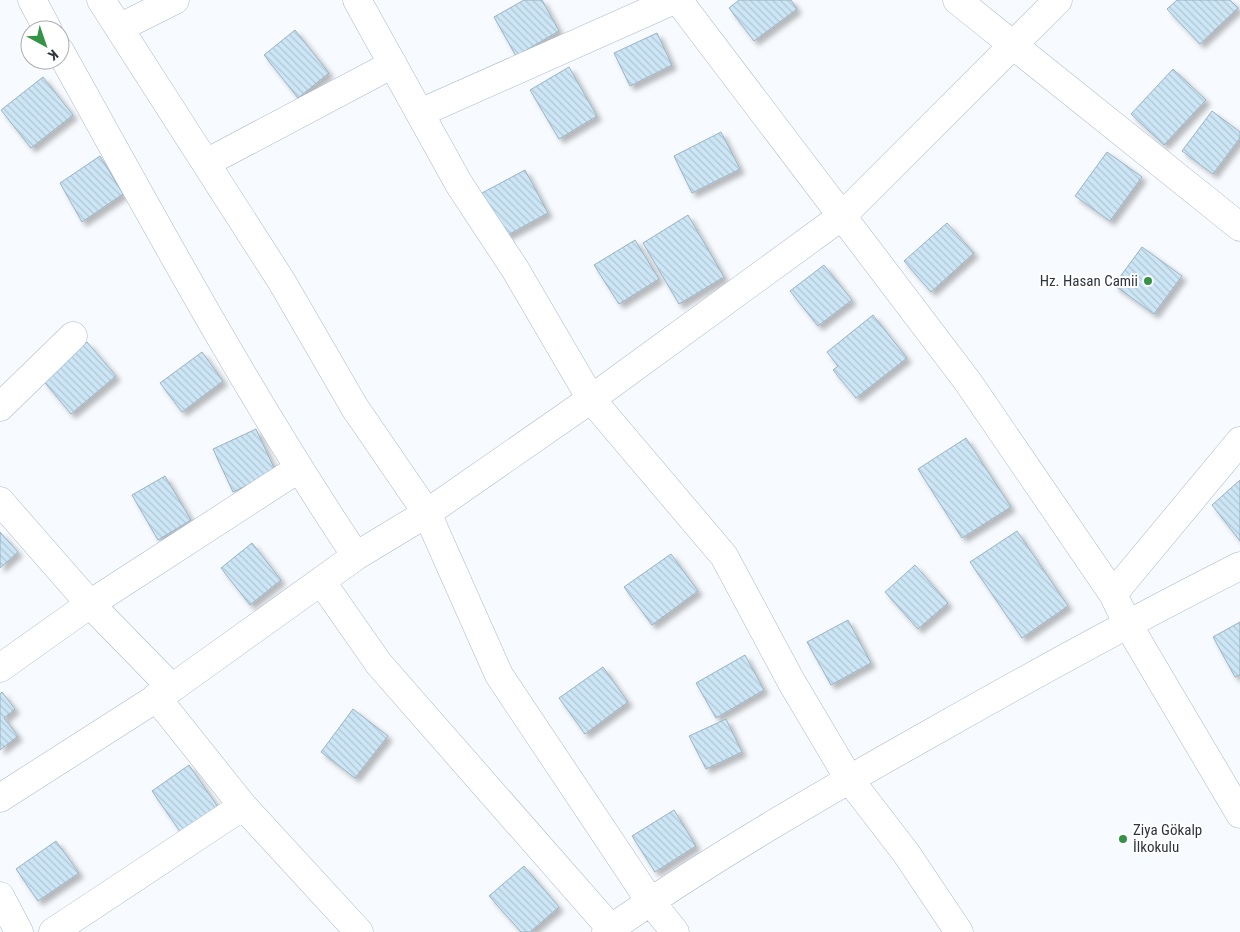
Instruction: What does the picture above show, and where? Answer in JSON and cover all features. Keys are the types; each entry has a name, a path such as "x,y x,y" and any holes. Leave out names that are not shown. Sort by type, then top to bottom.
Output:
{"street":[{"path":"32,0 43,20"},
{"path":"101,0 282,282 355,408 426,513 499,674 650,901 675,932"},
{"path":"119,28 175,0"},
{"path":"357,0 459,184 515,269 591,399 724,556 791,681 849,779 906,853 959,932"},
{"path":"957,0 1240,227"},
{"path":"0,798 164,692 356,556 426,513 591,399 842,216 1058,0"},
{"path":"420,113 685,3 842,216 968,382 1113,594 1127,623 1240,814"},
{"path":"206,163 393,64"},
{"path":"70,69 217,334 298,469 356,556"},
{"path":"0,407 73,336"},
{"path":"1113,594 1240,441"},
{"path":"0,668 90,604 298,469"},
{"path":"0,501 164,692 243,806 358,932"},
{"path":"321,581 379,664 610,931 650,901 849,779 1127,623 1240,566"},
{"path":"53,932 243,806"},
{"path":"0,896 19,932"}],"building":[{"path":"524,0 542,0 559,31 516,56 494,17"},
{"path":"739,0 791,0 797,9 754,41 729,8"},
{"path":"1177,0 1230,0 1238,8 1200,44 1167,9"},
{"path":"295,30 329,73 298,98 264,55"},
{"path":"657,33 672,65 630,86 614,53"},
{"path":"569,67 597,116 559,139 530,90"},
{"path":"1173,69 1206,100 1164,145 1131,114"},
{"path":"43,77 73,115 31,148 1,110"},
{"path":"1212,111 1240,132 1240,138 1213,174 1182,151"},
{"path":"721,132 740,169 692,193 674,156"},
{"path":"1107,152 1142,177 1110,221 1075,196"},
{"path":"100,156 123,194 82,222 60,183"},
{"path":"525,170 548,213 506,236 482,193"},
{"path":"688,215 724,277 679,304 643,243"},
{"path":"947,223 974,253 931,292 904,261"},
{"path":"635,240 659,279 619,304 594,265"},
{"name":"Hz. Hasan Camii","path":"1142,247 1182,276 1154,314 1114,285"},
{"path":"824,265 852,300 818,326 790,291"},
{"path":"873,315 907,358 856,398 833,370 838,366 827,352"},
{"path":"87,342 116,376 71,414 42,379"},
{"path":"202,352 223,381 182,412 160,383"},
{"path":"256,429 276,472 233,492 213,449"},
{"path":"966,438 1011,507 962,538 918,469"},
{"path":"165,476 191,520 158,540 132,495"},
{"path":"1240,480 1240,541 1212,505"},
{"path":"1017,531 1068,606 1022,638 970,562"},
{"path":"0,532 18,552 0,568"},
{"path":"252,543 281,580 250,605 221,568"},
{"path":"671,554 698,591 652,625 624,587"},
{"path":"915,565 948,603 918,629 885,592"},
{"path":"848,620 871,663 831,685 807,642"},
{"path":"1240,622 1240,675 1235,677 1213,637"},
{"path":"745,655 764,690 716,718 696,683"},
{"path":"603,667 628,702 585,734 559,698"},
{"path":"2,692 15,709 4,718 18,736 0,750 0,694"},
{"path":"353,709 388,736 355,778 321,752"},
{"path":"726,719 742,752 706,769 689,736"},
{"path":"189,765 218,807 181,833 152,791"},
{"path":"674,810 696,846 655,872 632,836"},
{"path":"56,841 79,873 38,901 16,869"},
{"path":"524,866 559,907 530,932 521,932 489,896"}],"place":[{"name":"Hz. Hasan Camii","path":"1148,281"},
{"name":"Ziya Gökalp İlkokulu","path":"1123,839"}]}
